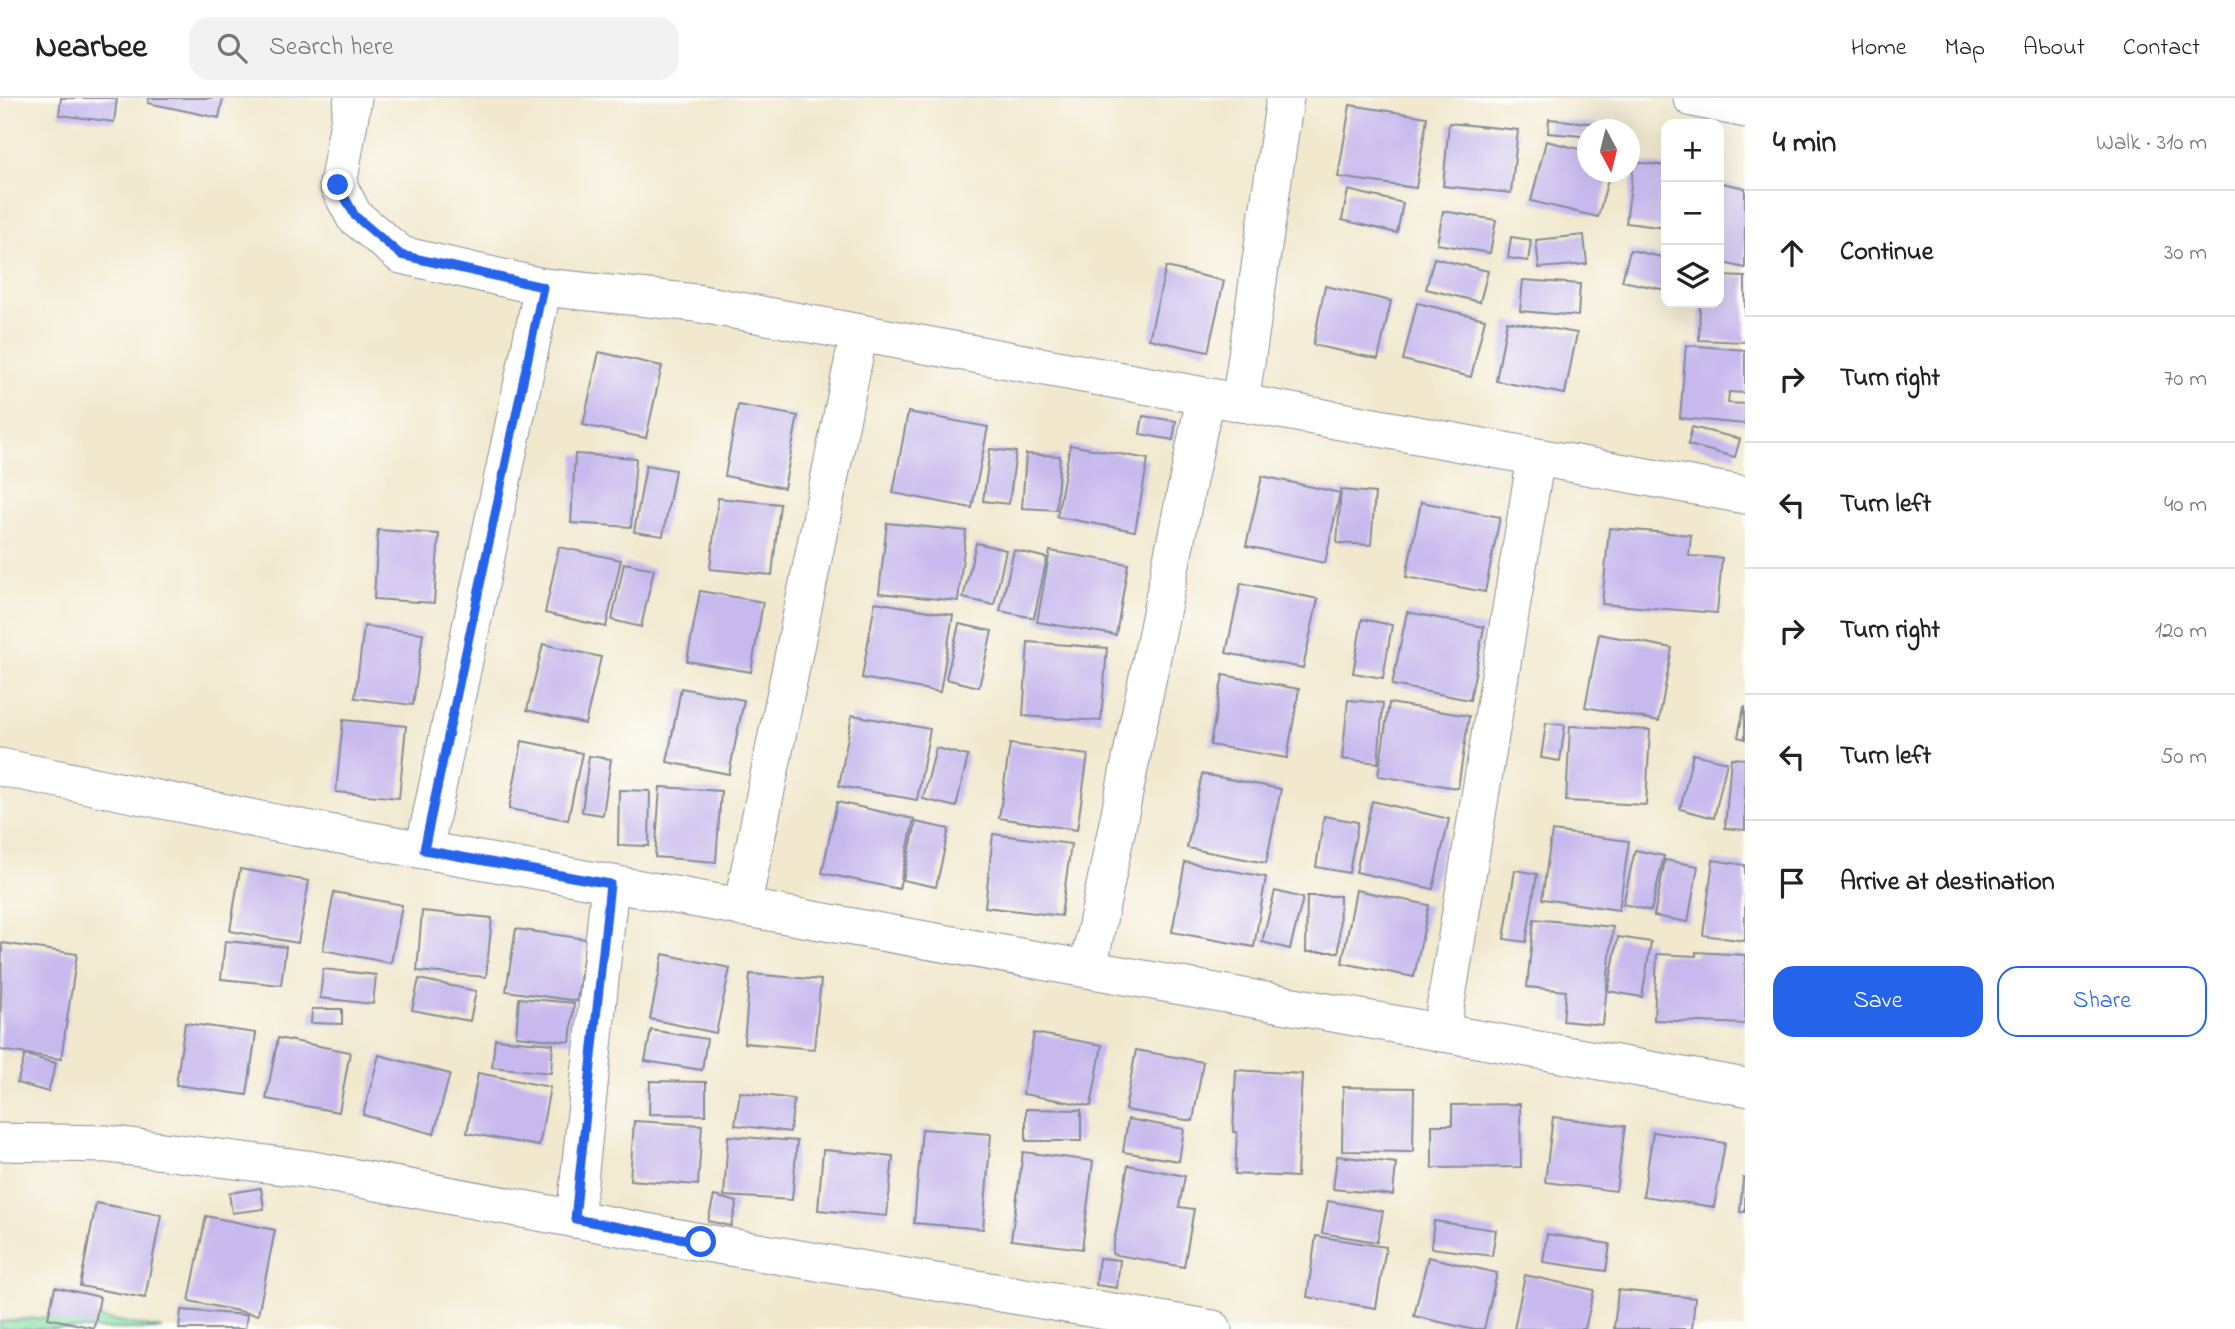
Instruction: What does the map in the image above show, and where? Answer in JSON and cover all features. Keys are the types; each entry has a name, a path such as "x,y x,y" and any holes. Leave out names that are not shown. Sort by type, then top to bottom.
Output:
{"street":[{"path":"353,98 338,185 355,216 401,255 543,287 696,303 1745,495"},
{"path":"1088,969 1222,401 1285,98"},
{"path":"1692,98 1745,109"},
{"path":"424,850 543,287"},
{"path":"742,908 859,333"},
{"path":"1441,1032 1536,457"},
{"path":"0,767 424,850 1745,1087"},
{"path":"575,1219 610,884"},
{"path":"0,1142 107,1144 307,1169 575,1219 1213,1329"}],"green space":[{"path":"77,1314 162,1329 0,1329 0,1322"}],"building":[{"path":"61,98 117,98 114,122 59,115"},
{"path":"149,98 223,98 219,118 148,103"},
{"path":"1350,105 1427,117 1416,188 1338,177"},
{"path":"1549,119 1577,122 1577,136 1548,133"},
{"path":"1449,123 1518,130 1511,193 1443,186"},
{"path":"1546,141 1577,148 1577,182 1607,182 1598,217 1531,201"},
{"path":"1640,163 1661,165 1661,227 1626,223 1631,182 1640,182"},
{"path":"1724,183 1745,188 1745,268 1724,263"},
{"path":"1348,190 1403,203 1397,233 1342,220"},
{"path":"1443,211 1496,220 1490,253 1437,244"},
{"path":"1584,235 1587,264 1539,268 1536,240"},
{"path":"1511,237 1531,240 1528,261 1508,258"},
{"path":"1630,250 1661,257 1661,289 1622,281"},
{"path":"1434,258 1488,271 1480,302 1426,289"},
{"path":"1166,267 1224,281 1208,352 1149,339"},
{"path":"1724,276 1745,277 1745,342 1699,340 1700,308 1724,308"},
{"path":"1523,280 1580,284 1578,316 1520,311"},
{"path":"1325,286 1391,301 1378,359 1313,345"},
{"path":"1417,303 1485,319 1471,377 1403,360"},
{"path":"1507,321 1577,333 1565,394 1496,381"},
{"path":"1686,345 1745,350 1745,393 1729,392 1728,403 1745,404 1745,424 1680,418"},
{"path":"599,352 662,366 646,438 583,425"},
{"path":"738,405 798,416 784,488 725,476"},
{"path":"908,412 988,427 972,508 893,493"},
{"path":"1143,416 1176,421 1173,440 1140,434"},
{"path":"1692,427 1740,439 1735,457 1688,445"},
{"path":"1070,445 1148,459 1135,531 1057,517"},
{"path":"990,449 1016,452 1009,504 983,501"},
{"path":"575,454 636,458 631,527 571,523"},
{"path":"1026,454 1060,456 1056,510 1022,508"},
{"path":"646,465 675,470 663,536 634,532"},
{"path":"1262,476 1340,493 1325,563 1246,546"},
{"path":"1341,490 1375,493 1371,545 1337,543"},
{"path":"718,498 780,504 772,575 710,569"},
{"path":"1421,502 1500,517 1485,592 1406,577"},
{"path":"887,523 966,531 958,601 879,593"},
{"path":"1609,528 1691,535 1689,556 1722,558 1717,613 1602,604"},
{"path":"378,530 439,534 434,603 374,599"},
{"path":"976,543 1006,550 994,605 963,598"},
{"path":"559,547 621,560 606,627 545,613"},
{"path":"1014,550 1047,558 1034,618 1000,611"},
{"path":"1050,551 1128,564 1116,635 1037,622"},
{"path":"624,563 654,569 641,627 612,620"},
{"path":"1241,583 1318,599 1303,668 1226,653"},
{"path":"700,591 763,602 751,672 687,661"},
{"path":"875,602 953,615 940,692 862,678"},
{"path":"1407,612 1484,627 1470,700 1392,685"},
{"path":"1362,619 1392,625 1383,678 1353,673"},
{"path":"959,624 992,631 979,687 946,679"},
{"path":"364,626 423,633 413,705 355,698"},
{"path":"1599,634 1672,648 1659,721 1585,707"},
{"path":"1028,642 1107,648 1101,721 1023,716"},
{"path":"543,644 601,657 585,724 527,710"},
{"path":"1223,675 1299,689 1287,758 1210,745"},
{"path":"681,688 744,700 729,774 667,762"},
{"path":"1348,700 1383,703 1378,763 1342,759"},
{"path":"1389,703 1469,716 1458,788 1378,776"},
{"path":"1745,707 1745,739 1738,737"},
{"path":"852,715 930,729 917,800 839,786"},
{"path":"343,720 406,726 399,798 336,792"},
{"path":"1546,723 1565,725 1560,761 1541,758"},
{"path":"1570,726 1650,730 1646,805 1566,801"},
{"path":"522,741 582,753 568,820 509,809"},
{"path":"1010,744 1088,755 1077,830 999,818"},
{"path":"936,748 968,756 956,807 923,799"},
{"path":"1693,754 1727,762 1714,818 1680,809"},
{"path":"589,756 611,759 603,815 582,812"},
{"path":"1731,758 1745,759 1745,830 1725,828"},
{"path":"1202,774 1281,789 1266,863 1187,848"},
{"path":"660,787 721,791 716,862 655,857"},
{"path":"619,790 650,791 649,846 618,845"},
{"path":"1372,801 1449,819 1433,889 1356,872"},
{"path":"837,802 914,819 899,889 822,873"},
{"path":"1324,816 1358,822 1349,873 1316,867"},
{"path":"916,822 949,829 936,887 903,880"},
{"path":"1552,831 1629,841 1619,910 1542,899"},
{"path":"993,834 1071,844 1061,916 985,907"},
{"path":"1635,850 1664,856 1651,911 1623,904"},
{"path":"1665,860 1698,866 1688,922 1654,916"},
{"path":"1713,860 1745,865 1745,941 1703,935"},
{"path":"1185,862 1266,877 1254,947 1172,932"},
{"path":"240,869 309,881 298,943 230,931"},
{"path":"1515,870 1537,874 1526,942 1504,939"},
{"path":"1356,890 1429,905 1414,977 1342,963"},
{"path":"1275,891 1303,898 1290,949 1262,942"},
{"path":"334,892 402,905 391,963 323,950"},
{"path":"1307,896 1340,896 1339,952 1306,952"},
{"path":"422,911 492,918 486,977 417,971"},
{"path":"1534,919 1613,927 1603,1025 1563,1021 1566,991 1527,987"},
{"path":"516,929 586,939 577,1001 506,991"},
{"path":"1618,937 1651,942 1642,997 1608,991"},
{"path":"225,941 286,947 281,985 221,979"},
{"path":"2,943 77,954 61,1059 0,1050"},
{"path":"1696,952 1745,955 1745,1024 1654,1020 1657,954 1696,956"},
{"path":"663,954 730,968 716,1033 650,1019"},
{"path":"323,969 376,975 373,1004 320,998"},
{"path":"750,974 821,980 814,1049 744,1043"},
{"path":"419,979 476,991 470,1021 412,1010"},
{"path":"519,998 574,1003 570,1042 516,1036"},
{"path":"312,1009 342,1009 342,1024 311,1023"},
{"path":"185,1023 256,1033 247,1095 176,1085"},
{"path":"651,1030 707,1039 702,1070 645,1061"},
{"path":"1034,1033 1102,1045 1091,1106 1023,1094"},
{"path":"278,1038 350,1052 339,1112 266,1099"},
{"path":"495,1039 553,1044 551,1073 492,1067"},
{"path":"1136,1050 1203,1062 1193,1121 1125,1110"},
{"path":"25,1055 56,1063 48,1092 17,1083"},
{"path":"379,1055 450,1074 434,1134 363,1115"},
{"path":"1236,1070 1302,1074 1297,1177 1235,1174 1237,1132 1233,1132"},
{"path":"478,1073 550,1087 539,1146 467,1133"},
{"path":"650,1081 706,1082 706,1115 649,1114"},
{"path":"1343,1087 1414,1088 1413,1152 1342,1151"},
{"path":"740,1092 794,1099 790,1132 735,1125"},
{"path":"1520,1104 1521,1167 1432,1168 1432,1125 1452,1125 1452,1105"},
{"path":"1026,1109 1081,1110 1081,1141 1026,1141"},
{"path":"1553,1117 1625,1126 1616,1191 1545,1182"},
{"path":"1128,1119 1184,1129 1179,1161 1123,1152"},
{"path":"634,1121 702,1125 698,1185 630,1180"},
{"path":"922,1129 991,1134 983,1229 914,1223"},
{"path":"1653,1132 1725,1143 1714,1207 1643,1196"},
{"path":"728,1136 797,1141 792,1200 724,1196"},
{"path":"823,1150 893,1156 887,1216 818,1210"},
{"path":"1023,1152 1093,1161 1082,1249 1011,1240"},
{"path":"1337,1156 1396,1163 1393,1195 1333,1189"},
{"path":"1128,1165 1185,1176 1179,1207 1194,1209 1184,1267 1112,1254"},
{"path":"1743,1178 1745,1212 1740,1212"},
{"path":"261,1188 264,1209 232,1213 229,1193"},
{"path":"714,1196 737,1202 731,1226 708,1221"},
{"path":"1328,1201 1383,1211 1377,1242 1322,1233"},
{"path":"96,1203 161,1215 145,1298 80,1286"},
{"path":"206,1216 275,1230 258,1315 189,1301"},
{"path":"1434,1221 1496,1230 1492,1256 1431,1248"},
{"path":"1547,1234 1610,1244 1606,1271 1543,1262"},
{"path":"1316,1236 1386,1247 1376,1308 1307,1297"},
{"path":"1428,1257 1497,1273 1484,1329 1470,1329 1414,1316"},
{"path":"1099,1258 1120,1260 1117,1288 1096,1285"},
{"path":"1525,1275 1594,1290 1585,1329 1514,1329"},
{"path":"55,1287 100,1297 94,1328 48,1318"},
{"path":"1618,1290 1695,1298 1692,1329 1614,1329"},
{"path":"181,1310 247,1315 245,1329 179,1329"}],"route":[{"path":"338,185 355,216 401,255 543,287 424,850 610,884 575,1219 701,1242"}]}
